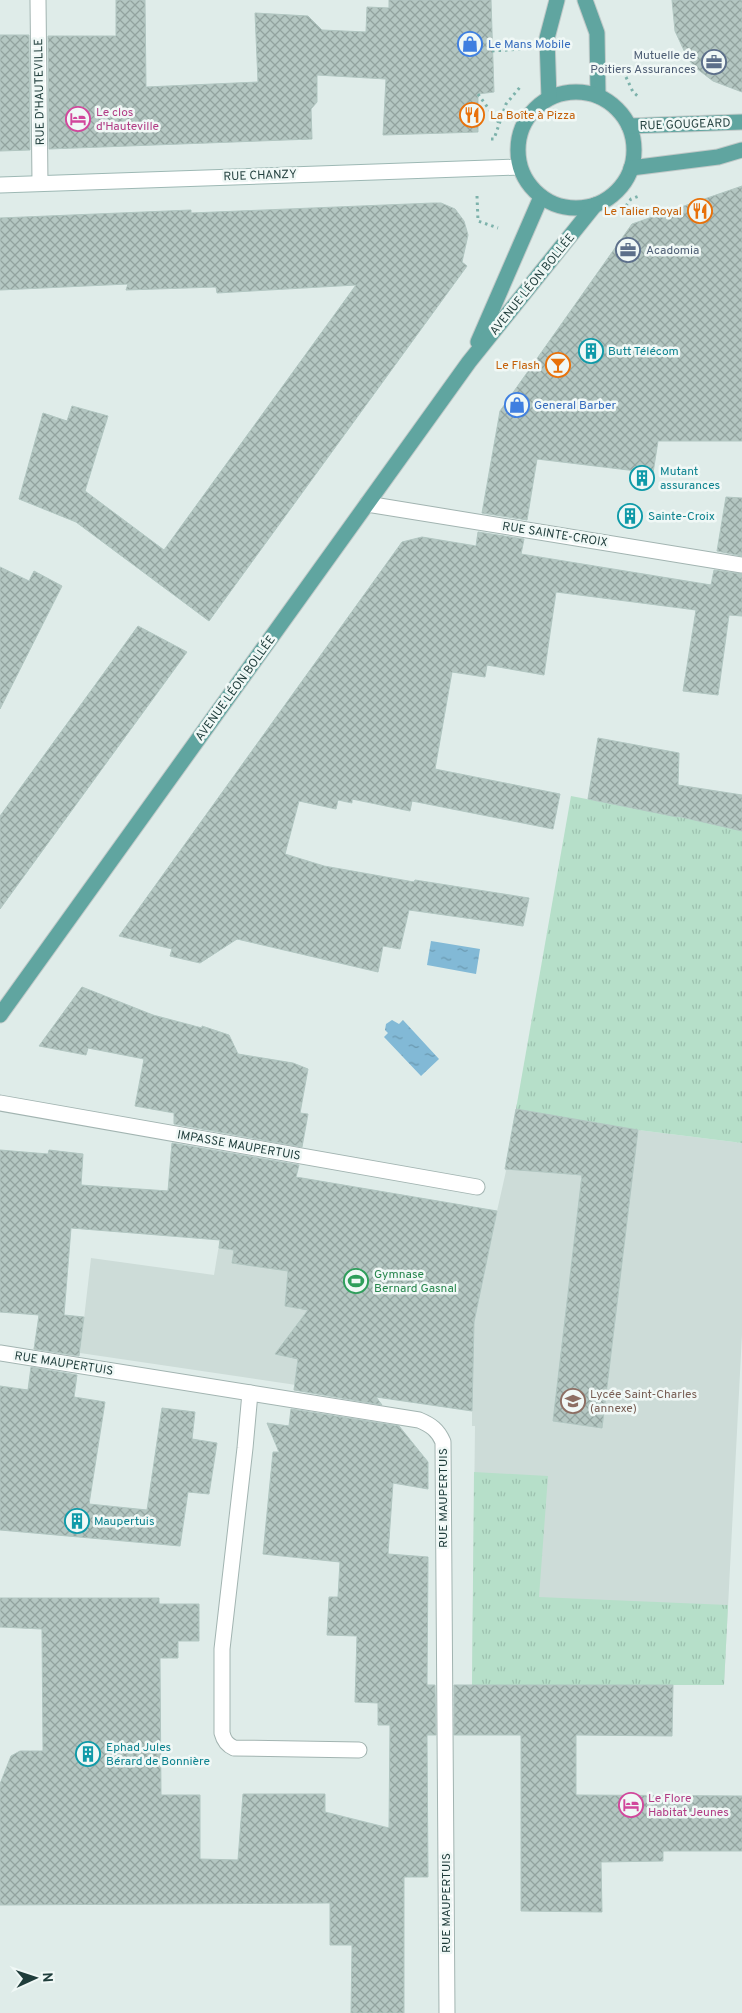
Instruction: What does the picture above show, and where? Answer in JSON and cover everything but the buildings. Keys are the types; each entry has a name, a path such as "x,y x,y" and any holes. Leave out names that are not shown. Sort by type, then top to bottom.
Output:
{"main road":[{"path":"549,98 546,38 557,0"},
{"path":"585,0 597,33 598,96"},
{"path":"574,92 598,96 617,109 629,126 633,146 631,168 618,191 595,205 586,208 558,206 541,197 528,184 520,166 518,144 520,132 531,112 549,98 574,92"},
{"name":"RUE GOUGEARD","path":"629,126 742,122"},
{"path":"631,168 718,157 742,150"},
{"name":"AVENUE LÉON BOLLÉE","path":"469,362 541,197"},
{"name":"AVENUE LÉON BOLLÉE","path":"0,1015 469,362 595,205"}],"street":[{"name":"RUE D'HAUTEVILLE","path":"38,0 40,183"},
{"name":"RUE CHANZY","path":"0,185 520,166"},
{"name":"RUE SAINTE-CROIX","path":"367,504 742,565"},
{"name":"IMPASSE MAUPERTUIS","path":"0,1103 478,1186"},
{"name":"RUE MAUPERTUIS","path":"0,1353 419,1420 434,1428 443,1442 447,2013"},
{"path":"250,1393 222,1649 224,1740 234,1748 359,1750"}],"path":[{"path":"492,51 528,49"},
{"path":"622,69 633,92 646,102"},
{"path":"485,141 494,138 506,104 524,83"},
{"path":"478,94 499,123"},
{"path":"620,215 631,199 648,194"},
{"path":"477,196 478,221 500,228"}],"shaded area":[{"name":"Lycée Saint-Charles (annexe)","path":"516,1109 638,1130 742,1143 742,1334 724,1685 472,1685 475,1426 472,1426 472,1411 80,1353 91,1258 214,1275 232,1166 497,1211 506,1171"}],"green space":[{"path":"571,796 742,829 742,1143 638,1130 516,1109"},
{"path":"474,1472 548,1476 539,1597 728,1605 724,1685 472,1685"}],"water":[{"path":"431,941 480,949 476,974 427,965"},
{"path":"392,1020 399,1024 403,1020 439,1059 421,1076 384,1037 388,1033 385,1030 386,1024"}],"place":[{"name":"Le Mans Mobile","path":"470,44"},
{"name":"Mutuelle de Poitiers Assurances","path":"714,62"},
{"name":"La Boîte à Pizza","path":"472,115"},
{"name":"Le clos d'Hauteville","path":"78,119"},
{"name":"Le Talier Royal","path":"700,211"},
{"name":"Acadomia","path":"628,250"},
{"name":"Butt Télécom","path":"591,351"},
{"name":"Le Flash","path":"558,365"},
{"name":"General Barber","path":"517,405"},
{"name":"Mutant assurances","path":"642,478"},
{"name":"Sainte-Croix","path":"630,516"},
{"name":"Gymnase Bernard Gasnal","path":"356,1281"},
{"name":"Lycée Saint-Charles (annexe)","path":"573,1401"},
{"name":"Maupertuis","path":"77,1521"},
{"name":"Ephad Jules Bérard de Bonnière","path":"88,1754"},
{"name":"Le Flore Habitat Jeunes","path":"631,1805"}]}
